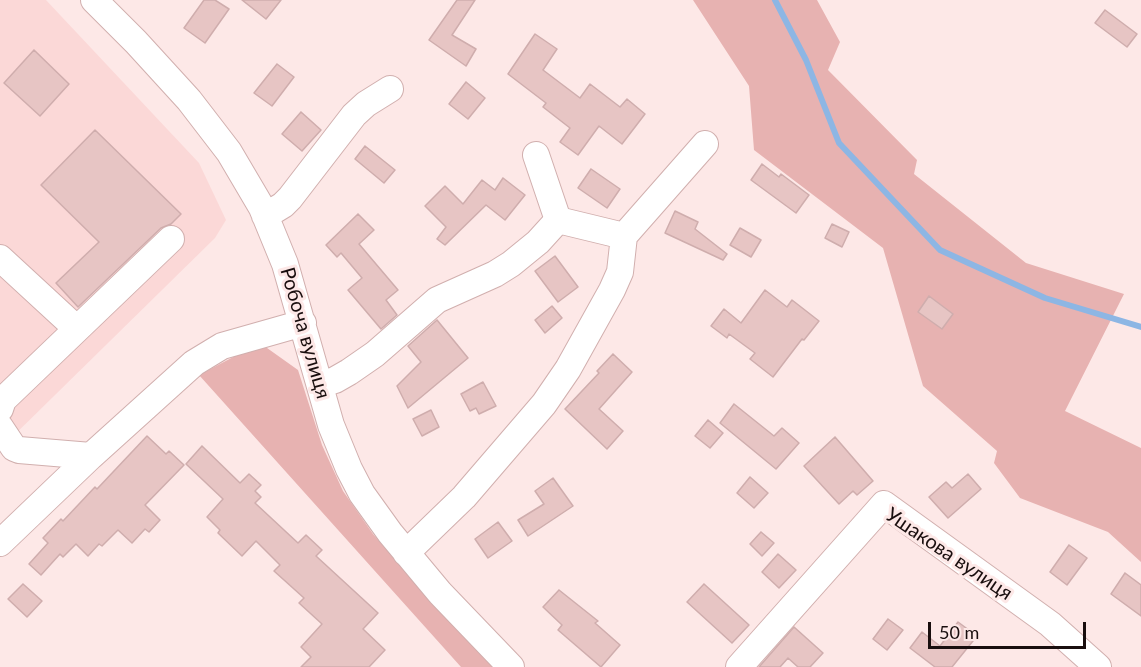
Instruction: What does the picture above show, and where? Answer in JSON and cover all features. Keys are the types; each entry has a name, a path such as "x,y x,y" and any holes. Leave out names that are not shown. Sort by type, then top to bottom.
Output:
{"street":[{"name":"Робоча вулиця","path":"94,0 166,73 217,135 250,185 285,264 331,425 349,469 374,513 440,593 512,667"},
{"path":"265,216 290,198 354,115 366,104 390,89"},
{"path":"406,553 489,470 544,404 593,326 620,272 624,236 705,144"},
{"path":"536,155 558,220"},
{"path":"558,220 624,236"},
{"path":"320,385 335,380 375,354 437,300 495,274 511,264 538,242 558,220"},
{"path":"1,403 171,239"},
{"path":"0,258 77,329"},
{"path":"0,543 187,369 212,351 231,343 303,323"},
{"path":"0,427 14,448 19,450 91,456"},
{"name":"Ушакова вулиця","path":"739,667 884,504 1050,624 1098,667"}],"shaded area":[{"path":"0,0 46,0 199,163 226,220 215,238 0,449"},
{"path":"693,0 817,0 840,42 828,70 917,160 914,174 1026,263 1124,294 1065,411 1141,448 1141,562 1108,532 1020,498 994,463 997,451 923,386 883,248 754,150 749,86"},
{"path":"260,343 298,370 322,445 343,491 373,534 436,606 496,667 461,667 199,375"}],"building":[{"path":"204,0 215,0 229,9 205,43 184,28"},
{"path":"242,0 281,0 266,19"},
{"path":"457,0 475,0 452,35 476,49 466,66 429,40"},
{"path":"1105,10 1137,34 1127,47 1095,23"},
{"path":"535,34 557,49 543,70 580,98 590,84 620,107 627,99 645,114 622,144 599,126 578,155 560,142 570,128 543,107 546,103 508,74"},
{"path":"34,50 69,84 40,116 4,83"},
{"path":"277,64 294,77 272,106 254,93"},
{"path":"466,82 485,98 468,119 449,104"},
{"path":"301,112 321,130 302,151 282,134"},
{"path":"95,130 181,214 171,224 161,228 78,307 56,283 99,242 41,185"},
{"path":"365,146 395,170 384,183 355,159"},
{"path":"762,164 779,177 781,174 809,195 796,213 751,180"},
{"path":"591,169 620,189 607,208 578,188"},
{"path":"503,178 525,195 505,220 486,205 445,245 437,239 446,227 425,206 445,186 463,204 482,180 495,190"},
{"path":"675,211 698,222 695,229 727,254 723,260 665,233"},
{"path":"358,214 374,230 359,244 398,290 386,300 397,315 381,329 348,290 362,278 341,253 337,257 326,245"},
{"path":"832,224 849,232 842,247 825,238"},
{"path":"740,228 761,240 751,257 730,245"},
{"path":"555,256 578,287 558,302 535,271"},
{"path":"765,290 787,307 792,300 819,321 773,377 750,359 755,353 729,334 727,338 711,326 724,309 741,323"},
{"path":"929,296 953,314 942,329 918,312"},
{"path":"552,306 562,318 545,333 535,320"},
{"path":"437,320 468,358 408,408 397,386 421,362 408,346"},
{"path":"613,354 632,372 599,409 623,431 607,449 565,409 599,373 597,371"},
{"path":"483,382 496,406 479,414 476,408 470,411 461,394"},
{"path":"734,404 774,436 782,428 799,443 776,469 720,423"},
{"path":"431,410 439,427 422,436 413,419"},
{"path":"708,420 723,433 710,448 695,436"},
{"path":"147,436 166,454 169,451 184,465 145,505 160,520 149,532 145,529 132,543 118,530 102,546 99,544 88,556 76,544 63,557 60,554 41,575 29,564 48,543 43,538 61,519 63,521 95,487 97,489"},
{"path":"835,437 873,481 857,495 853,491 839,504 804,466"},
{"path":"202,446 240,483 249,474 261,485 255,491 261,497 255,503 298,543 306,535 322,550 316,556 378,613 363,629 385,650 369,667 301,667 311,657 301,647 322,624 299,603 304,598 274,571 280,565 256,541 242,556 218,533 220,530 207,517 223,499 186,464"},
{"path":"968,474 981,489 948,518 929,497 946,482 952,488"},
{"path":"750,477 768,493 754,508 737,493"},
{"path":"553,478 573,506 528,536 518,520 544,504 535,491"},
{"path":"498,522 512,541 488,558 475,539"},
{"path":"761,532 774,543 762,556 750,544"},
{"path":"1069,545 1087,558 1067,585 1050,572"},
{"path":"778,554 796,570 779,588 762,572"},
{"path":"1125,573 1141,585 1141,616 1111,594"},
{"path":"23,584 42,601 27,617 8,599"},
{"path":"704,584 749,625 732,643 687,602"},
{"path":"559,590 598,621 595,623 620,645 601,667 558,630 562,625 543,607"},
{"path":"888,619 903,630 887,650 873,639"},
{"path":"958,622 977,636 952,667 935,667 910,648 922,632 940,646"},
{"path":"794,627 823,653 810,667 798,667 788,658 780,667 759,667"}],"waterway":[{"path":"775,0 806,60 839,143 940,250 1045,298 1141,327"}]}
